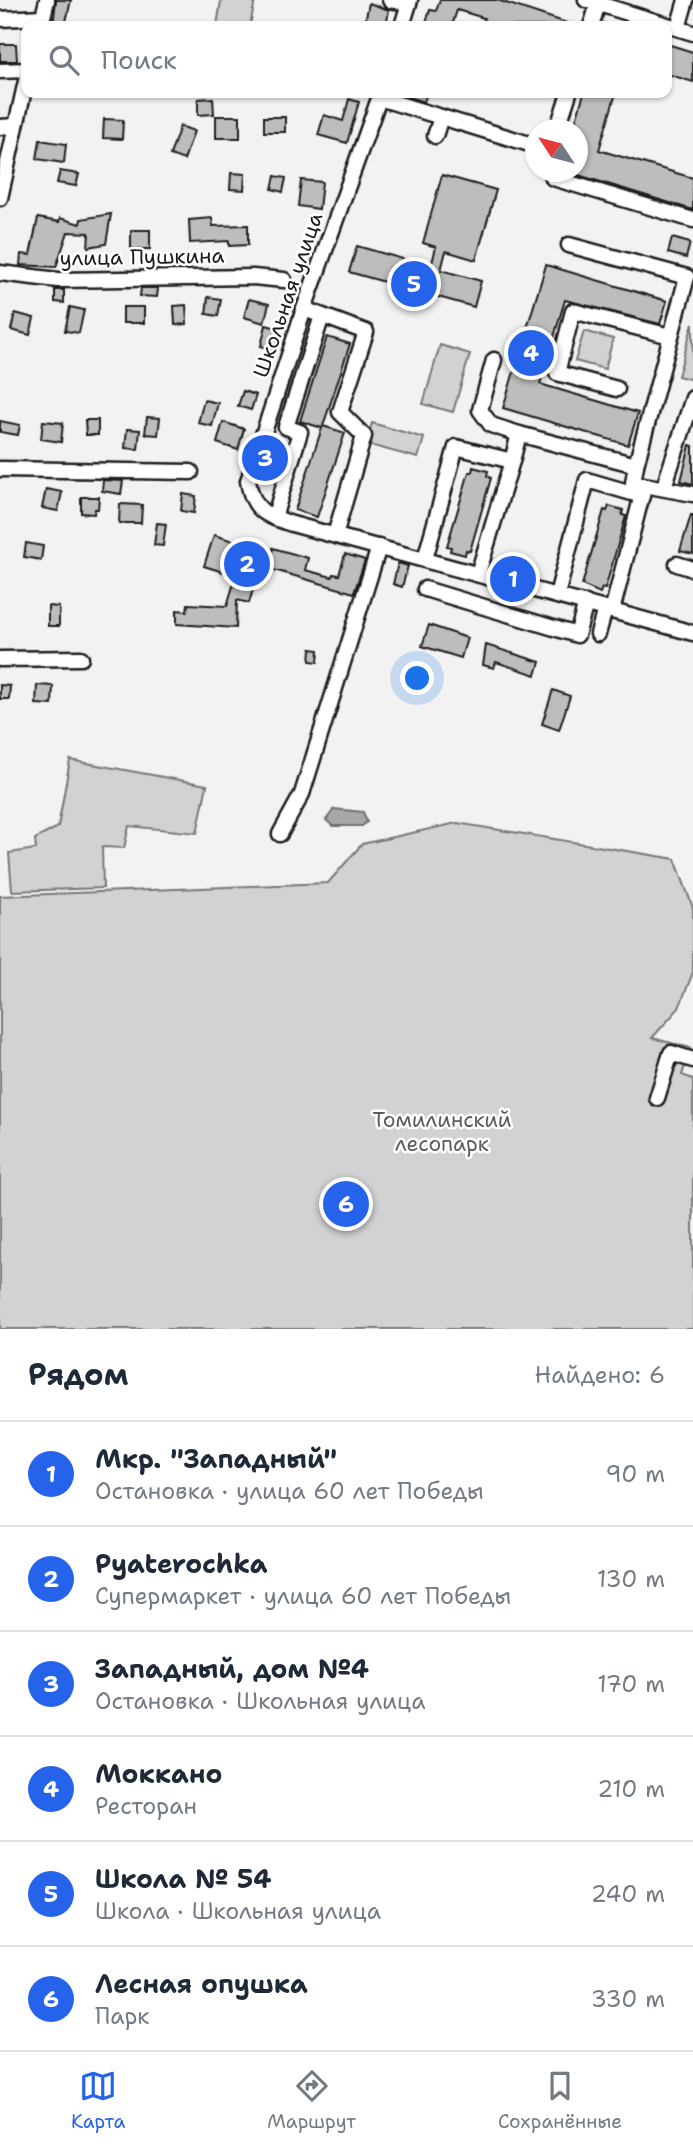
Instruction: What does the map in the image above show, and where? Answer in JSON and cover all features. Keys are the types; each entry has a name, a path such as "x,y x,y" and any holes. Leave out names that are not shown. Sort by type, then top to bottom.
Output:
{"street":[{"path":"41,21 47,0"},
{"path":"390,0 410,2 404,21"},
{"path":"678,28 686,0"},
{"path":"591,21 592,2 655,21"},
{"path":"0,19 27,21"},
{"path":"672,26 693,33"},
{"path":"0,71 21,70"},
{"path":"0,198 8,127 21,96"},
{"name":"Школьная улица","path":"274,518 261,510 251,499 248,481 304,309 323,277 379,98"},
{"path":"388,98 525,143"},
{"path":"561,119 567,98"},
{"path":"435,136 441,117"},
{"path":"566,182 693,220"},
{"path":"569,245 690,274 670,336 636,465 633,483 644,490"},
{"name":"улица Пушкина","path":"0,273 58,280 253,277 284,280"},
{"path":"304,309 366,332 340,412 364,436 335,535"},
{"path":"617,389 557,373 573,311 670,336"},
{"path":"322,316 286,427 300,432 274,518 693,633"},
{"path":"494,360 480,410 491,425 636,465"},
{"path":"664,487 693,398"},
{"path":"478,574 519,433"},
{"path":"425,559 456,447 512,461"},
{"path":"0,469 191,472"},
{"path":"557,596 587,480 644,490 664,487 693,494"},
{"path":"598,634 609,610 644,490"},
{"path":"280,834 302,793 379,547"},
{"path":"677,564 693,569"},
{"path":"425,589 577,635 586,603"},
{"path":"0,659 81,658"},
{"path":"657,1098 671,1053 693,1060"}],"green space":[{"path":"221,0 255,0 251,21 218,21"},
{"path":"693,323 693,380 678,376"},
{"path":"584,331 613,339 605,369 575,361"},
{"path":"440,345 470,354 453,412 423,404"},
{"path":"372,423 424,438 418,458 366,444"},
{"path":"70,760 207,785 197,833 129,826 124,848 102,847 103,888 12,891 9,853 36,849 35,839 58,827"},
{"name":"Томилинский лесопарк","path":"457,823 675,859 693,908 693,972 679,1008 652,1038 691,1048 682,1075 693,1079 693,1329 0,1329 0,896 328,883 362,844"}],"shaded area":[{"path":"334,809 363,812 367,822 362,826 333,826 326,820"}],"building":[{"path":"56,0 71,0 66,21 54,21"},
{"path":"440,0 497,0 561,21 483,21 484,18 457,10 454,21 427,21 430,10 436,11"},
{"path":"369,3 389,10 387,21 365,21"},
{"path":"0,44 16,44 17,61 0,61"},
{"path":"672,46 693,52 693,82 672,76"},
{"path":"213,98 214,114 198,115 198,99"},
{"path":"583,98 615,98 599,150 693,178 693,210 588,178 588,119 576,119"},
{"path":"349,99 359,102 347,143 318,135 324,115 343,121"},
{"path":"216,116 240,116 240,138 216,138"},
{"path":"264,117 285,117 285,132 264,132"},
{"path":"104,119 123,120 122,139 103,138"},
{"path":"180,126 194,131 184,160 170,155"},
{"path":"40,140 66,144 64,163 37,159"},
{"path":"60,171 79,174 76,186 57,183"},
{"path":"231,173 245,174 244,190 230,189"},
{"path":"442,175 496,190 476,260 446,251 441,270 481,281 474,307 349,272 357,246 431,267 436,247 423,243"},
{"path":"275,176 286,178 283,192 272,189"},
{"path":"301,180 322,182 319,209 298,206"},
{"path":"111,214 106,244 88,247 89,233 68,232 56,267 20,265 21,254 30,255 38,218 59,222 60,218 80,224 81,219"},
{"path":"212,218 213,226 248,225 248,245 229,246 229,241 190,243 189,220"},
{"path":"131,230 150,230 150,249 131,249"},
{"path":"672,238 690,243 686,258 668,253"},
{"path":"546,265 667,301 660,324 565,300 540,384 638,413 628,445 503,408"},
{"path":"141,288 158,288 157,297 140,296"},
{"path":"55,290 64,290 64,303 55,302"},
{"path":"208,297 221,299 218,316 206,314"},
{"path":"249,299 269,304 264,323 244,317"},
{"path":"186,305 187,324 175,325 174,306"},
{"path":"70,307 84,310 79,333 65,331"},
{"path":"123,307 144,307 144,323 123,323"},
{"path":"15,313 34,318 30,335 11,330"},
{"path":"266,325 281,329 276,350 261,346"},
{"path":"327,337 350,344 323,426 345,433 317,517 295,510 322,428 300,421"},
{"path":"243,391 256,395 251,410 238,406"},
{"path":"204,400 218,403 212,426 198,423"},
{"path":"147,417 160,418 158,435 145,434"},
{"path":"85,420 98,420 98,435 86,435"},
{"path":"0,421 20,425 18,435 0,432"},
{"path":"43,421 63,423 61,442 41,439"},
{"path":"223,422 244,429 238,450 217,443"},
{"path":"127,429 140,430 138,449 125,448"},
{"path":"690,445 693,446 693,484 681,481"},
{"path":"473,467 488,471 487,476 491,478 470,551 466,550 465,555 450,551 451,547 447,546 469,472 472,472"},
{"path":"103,480 123,481 121,494 102,491"},
{"path":"46,489 62,492 58,511 42,508"},
{"path":"183,494 196,496 194,513 181,511"},
{"path":"81,497 99,497 98,509 95,509 94,514 81,513"},
{"path":"120,504 142,505 141,523 119,523"},
{"path":"609,506 623,510 622,515 626,516 605,589 602,588 600,593 582,585 604,510 607,511"},
{"path":"693,515 693,554 680,551"},
{"path":"157,523 166,524 163,546 154,545"},
{"path":"214,535 272,553 273,548 308,558 305,570 332,577 333,574 339,575 345,554 365,560 354,593 260,566 249,603 237,600 236,628 177,624 177,610 187,611 188,604 227,606 236,576 204,566"},
{"path":"26,543 43,546 41,560 24,557"},
{"path":"398,563 408,566 402,587 393,584"},
{"path":"48,606 59,607 59,626 48,626"},
{"path":"429,625 467,638 461,658 422,646"},
{"path":"486,645 540,662 536,675 496,662 494,668 483,665"},
{"path":"311,649 319,650 318,662 310,661"},
{"path":"0,685 10,686 9,699 0,699"},
{"path":"37,685 53,686 52,705 36,704"},
{"path":"553,690 570,696 559,730 542,724"}],"place":[{"name":"Школа № 54","path":"414,284"},
{"name":"Моккано","path":"531,353"},
{"name":"Западный, дом №4","path":"265,458"},
{"name":"Pyaterochka","path":"247,564"},
{"name":"Мкр. \"Западный\"","path":"513,579"},
{"name":"Лесная опушка","path":"346,1204"}]}
